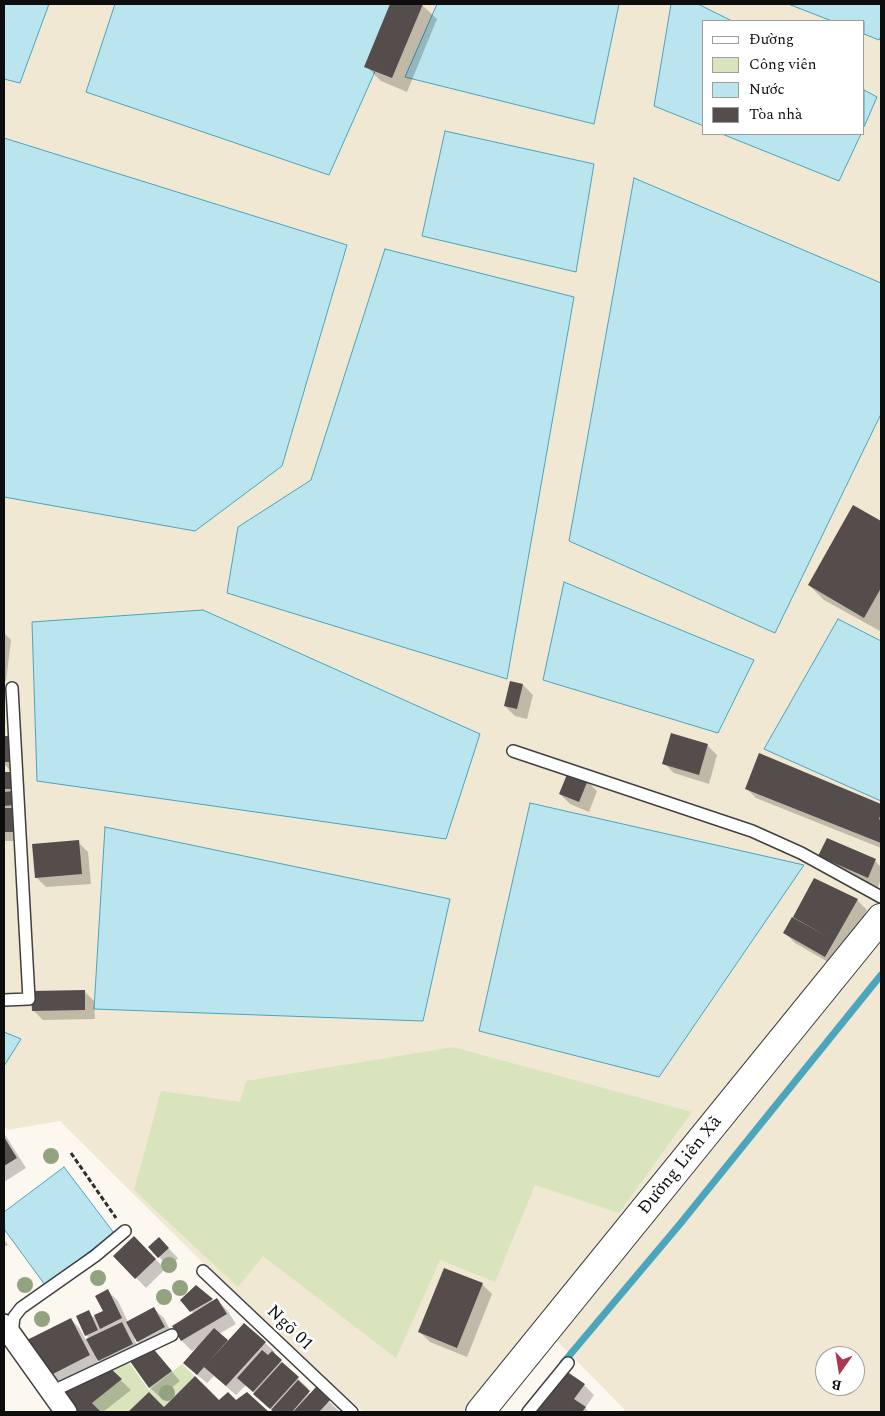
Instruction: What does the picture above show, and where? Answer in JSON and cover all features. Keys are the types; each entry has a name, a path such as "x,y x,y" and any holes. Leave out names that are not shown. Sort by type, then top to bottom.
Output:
{"street":[{"name":"Đường Liên Xã","path":"480,1412 776,1050 881,918"},
{"path":"10,1338 66,1412"}],"lane":[{"path":"4,1000 30,999 12,688"},
{"path":"513,751 752,831 801,854 881,897"},
{"path":"10,1338 14,1317 21,1308 95,1256 125,1231"},
{"name":"Ngõ 01","path":"203,1270 352,1412"},
{"path":"51,1392 172,1335"},
{"path":"528,1412 568,1363"}],"path":[{"path":"71,1153 125,1231"}],"shaded area":[{"path":"4,4 881,4 881,1412 623,1412 624,1409 559,1343 539,1326 468,1412 363,1412 238,1298 60,1121 7,1130 4,1125"}],"green space":[{"path":"453,1047 692,1112 619,1213 535,1185 495,1282 440,1260 396,1358 263,1256 238,1287 134,1190 161,1091 240,1102 246,1081"},
{"path":"125,1357 149,1390 182,1364 195,1376 164,1407 149,1393 128,1412 101,1412 92,1403 122,1379 107,1366"}],"water":[{"path":"4,4 49,4 20,83 4,79"},
{"path":"115,4 405,4 329,175 86,92"},
{"path":"437,4 619,4 594,124 405,77"},
{"path":"671,4 698,4 730,20 702,20 702,125 654,106"},
{"path":"788,4 881,4 881,36 879,40 865,34 865,20 829,20"},
{"path":"865,91 877,97 865,125"},
{"path":"445,131 594,164 576,272 422,236"},
{"path":"724,135 861,135 839,181"},
{"path":"4,138 347,245 282,466 195,531 4,497"},
{"path":"634,178 881,283 881,414 775,633 569,541"},
{"path":"385,249 574,297 507,679 227,593 238,527 311,480"},
{"path":"564,582 754,660 718,733 543,680"},
{"path":"203,610 480,734 446,839 37,781 32,622"},
{"path":"838,619 881,641 881,801 764,749"},
{"path":"530,803 804,865 659,1077 479,1031"},
{"path":"105,827 450,899 423,1021 94,1009"},
{"path":"4,1032 21,1039 4,1066"},
{"path":"64,1167 114,1233 45,1285 4,1229 4,1212"}],"building":[{"path":"390,4 423,4 392,78 364,67"},
{"path":"853,505 881,521 881,588 864,618 808,585"},
{"path":"510,681 523,684 517,709 504,706"},
{"path":"671,733 708,744 699,775 662,764"},
{"path":"4,736 12,736 13,762 4,762"},
{"path":"759,753 881,804 879,819 881,821 881,843 745,789"},
{"path":"4,772 12,772 13,789 4,789"},
{"path":"568,772 588,780 579,802 559,794"},
{"path":"14,791 14,805 4,806 4,792"},
{"path":"4,808 15,808 16,832 4,832"},
{"path":"827,838 876,859 868,878 818,856"},
{"path":"79,840 82,874 35,878 32,844"},
{"path":"814,878 858,899 825,957 783,933 792,917 828,937 793,917"},
{"path":"85,990 85,1010 32,1011 31,991"},
{"path":"4,1137 17,1158 4,1166"},
{"path":"134,1236 156,1259 135,1279 113,1256"},
{"path":"159,1237 169,1248 158,1258 148,1247"},
{"path":"444,1268 483,1283 457,1348 418,1332"},
{"path":"196,1285 213,1299 190,1312 180,1300"},
{"path":"108,1289 122,1318 100,1329 94,1315 103,1311 95,1296"},
{"path":"217,1298 227,1314 181,1341 172,1326"},
{"path":"154,1307 165,1327 137,1342 126,1322"},
{"path":"89,1310 98,1330 85,1336 76,1316"},
{"path":"71,1318 90,1355 47,1377 27,1340"},
{"path":"122,1322 133,1344 98,1361 86,1339"},
{"path":"244,1323 266,1342 226,1386 204,1367"},
{"path":"214,1328 228,1340 197,1375 183,1363"},
{"path":"151,1346 172,1371 149,1388 127,1357"},
{"path":"262,1350 268,1355 272,1351 282,1360 253,1392 237,1378"},
{"path":"282,1362 299,1377 270,1409 253,1394"},
{"path":"109,1367 122,1379 92,1403 101,1412 69,1412 55,1392"},
{"path":"566,1371 585,1384 574,1399 586,1407 582,1412 536,1412"},
{"path":"195,1376 219,1400 228,1392 236,1400 247,1392 269,1412 128,1412 149,1392 164,1407"},
{"path":"298,1380 310,1391 292,1412 274,1412 271,1410"},
{"path":"316,1387 330,1400 319,1412 293,1412"}],"waterway":[{"path":"563,1363 680,1224 881,975"}]}
